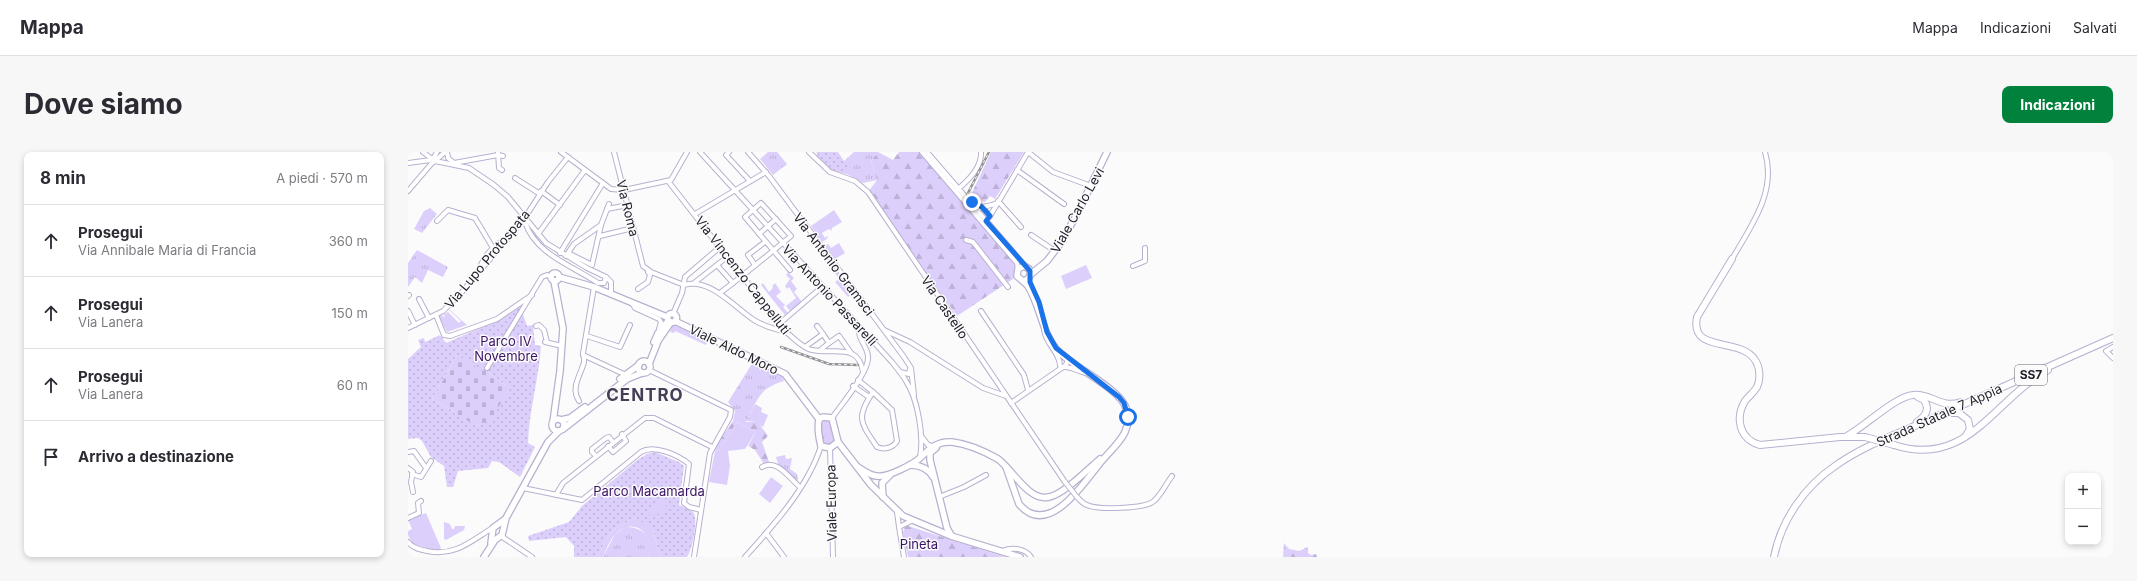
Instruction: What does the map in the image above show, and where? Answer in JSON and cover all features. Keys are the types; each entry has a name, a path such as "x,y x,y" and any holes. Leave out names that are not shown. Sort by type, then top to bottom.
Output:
{"highway":[{"path":"1732,259 1697,317 1696,327 1703,338 1710,342 1740,348 1752,356 1756,362 1759,376 1757,386 1744,404 1740,418 1742,432 1745,437 1751,442 1760,445 1847,436 1865,437 1894,445 1923,449 1945,447 1962,440 1977,430 2040,376 2078,354"},
{"name":"Strada Statale 7 Appia","path":"1774,557 1777,539 1793,509 1816,482 1834,467 1865,449 1908,429 2113,338"},
{"path":"1847,436 1862,428 1900,400 1913,395 1920,395 1950,405 1984,395"},
{"path":"1908,429 1923,418 1927,408 1924,400 1913,395"},
{"path":"1932,419 1955,412 1964,415 1968,420 1970,429 1962,440"}],"main road":[{"name":"Viale Carlo Levi","path":"1030,276 1055,251 1076,216 1107,152"},
{"name":"Viale Carlo Levi","path":"1018,269 1042,265"},
{"path":"1006,467 1019,504 1023,509 1033,514 1047,514 1059,509 1070,500 1126,431 1128,417 1126,408 1119,397 1068,359 1052,342 1044,323 1027,267"},
{"path":"1018,269 1017,276 1028,286 1041,313"},
{"name":"Viale Aldo Moro","path":"552,279 555,273 559,277 594,286 785,374 819,419"},
{"path":"1023,280 1030,276"},
{"path":"484,557 548,442 553,424 563,328 552,279"},
{"path":"548,442 561,430 627,379 642,373 648,365 658,341 670,320 670,314 673,314"},
{"path":"648,365 658,333 670,320"},
{"path":"553,424 570,418 639,365 648,365"},
{"path":"639,365 642,373"},
{"path":"838,442 830,448 821,446 819,419 832,418 838,442 897,512 911,521 951,536 1020,557"},
{"path":"561,420 564,424 561,430"},
{"path":"553,424 561,430"},
{"path":"858,467 881,477 920,458 932,446 943,443 958,443 976,448 998,460 1030,493 1040,498 1049,497 1062,490 1108,453"},
{"path":"951,536 946,524 939,497 930,460 930,453 942,446 958,443"},
{"path":"908,465 916,465 928,470 936,484"},
{"path":"884,498 882,483 893,472"},
{"path":"936,530 943,528 946,524"}],"street":[{"path":"423,152 433,160"},
{"path":"408,191 433,160 437,152"},
{"path":"433,160 446,152 448,158 456,164"},
{"path":"561,152 611,189 624,190 668,181 674,177 687,152"},
{"name":"Via Roma","path":"614,152 642,263 645,269"},
{"name":"Via Antonio Passarelli","path":"700,152 900,372 907,382 914,400 922,437 920,458"},
{"path":"730,152 726,155 750,181"},
{"name":"Via Antonio Gramsci","path":"748,152 766,172 911,368"},
{"name":"Via Castello","path":"809,152 830,172 855,181 868,192 1065,482 1077,497 1087,506 1125,508 1149,504 1154,501 1172,476"},
{"path":"922,152 1027,267"},
{"path":"927,152 957,190 968,200 975,211"},
{"path":"957,190 971,177 979,163 981,152"},
{"path":"984,221 990,216 1028,152 1053,172 1091,186"},
{"path":"1732,259 1766,197 1768,170 1765,152"},
{"path":"456,164 498,154 503,156"},
{"path":"498,154 499,168 502,170"},
{"name":"Via Lupo Protospata","path":"408,328 444,311 508,239 568,157"},
{"path":"408,163 433,160 470,168 501,191 546,243 560,253 592,264 600,236 601,224 609,204"},
{"path":"538,234 585,170"},
{"path":"1017,170 1064,204"},
{"path":"695,214 766,172"},
{"path":"514,178 560,205"},
{"name":"Via Vincenzo Cappelluti","path":"668,181 786,332 805,347 819,351 851,353"},
{"path":"560,253 603,183"},
{"path":"968,200 982,207 990,216"},
{"path":"975,211 998,202"},
{"path":"998,202 1021,227"},
{"path":"720,293 742,276 755,265 773,251 791,236 761,203 745,217 765,242 773,251 790,270"},
{"path":"607,209 628,205"},
{"path":"437,221 448,210 476,218 494,248"},
{"path":"524,219 526,226 545,250 553,257 590,278 594,286 583,355 585,360 576,381 579,401"},
{"path":"759,234 776,219"},
{"path":"984,221 1017,263 1018,269"},
{"path":"568,255 574,244 601,224"},
{"path":"600,236 633,228"},
{"path":"1031,235 1055,251"},
{"path":"479,273 480,263 494,248 508,239"},
{"path":"966,240 973,242 1008,287"},
{"path":"568,241 574,244"},
{"path":"755,265 748,255 765,242"},
{"path":"673,314 684,285 685,277 720,247"},
{"path":"1133,266 1145,261 1145,248"},
{"path":"568,255 606,276 611,282 611,294"},
{"path":"694,284 727,257"},
{"path":"717,265 733,283"},
{"path":"645,269 684,285 694,284 720,293 753,320 774,329 786,332"},
{"path":"638,289 646,285 650,279 650,275 645,269"},
{"path":"487,368 542,278 547,275 552,279"},
{"path":"594,286 604,283 606,276"},
{"path":"590,278 594,286"},
{"path":"779,324 822,287"},
{"path":"436,315 444,335 450,336 497,319 532,295"},
{"path":"419,299 429,318"},
{"path":"632,303 635,308 659,319 660,326 658,333"},
{"path":"408,311 415,325"},
{"path":"981,312 1024,375 1028,390"},
{"path":"1044,323 1046,340 1060,359 1060,368"},
{"path":"536,326 539,325 544,330 546,342 562,346"},
{"path":"587,336 620,347 630,325"},
{"path":"817,326 829,344"},
{"path":"832,418 866,366 868,355 859,335 859,327"},
{"path":"883,330 910,342 983,388 1007,397 1017,398"},
{"path":"805,347 823,334"},
{"path":"819,351 839,336 851,353 860,359 863,372"},
{"path":"2113,347 2106,351 2113,358"},
{"path":"583,355 626,375"},
{"path":"1011,403 1068,363 1068,359"},
{"path":"648,365 726,406 731,413 712,446 694,557"},
{"path":"1060,368 1070,367 1086,373"},
{"path":"907,382 911,368"},
{"path":"911,368 914,400"},
{"path":"900,372 909,374"},
{"path":"858,380 873,392 892,410 897,441 895,445 886,449 877,447 864,425 862,408 873,392"},
{"path":"907,382 912,380"},
{"path":"853,386 869,397"},
{"path":"556,495 563,484 622,434 645,418 649,417 712,446"},
{"path":"608,446 613,452 626,441 622,434"},
{"path":"922,437 928,445 932,446"},
{"path":"596,456 592,452 592,449 606,438 609,438 613,442"},
{"path":"745,557 766,533 800,487 821,446"},
{"path":"523,488 577,500 586,498 641,452 648,448 655,449 689,464 684,503 689,507 701,510"},
{"name":"Viale Europa","path":"830,448 833,557"},
{"path":"408,452 414,451 426,468"},
{"path":"408,468 412,474 420,477 430,461"},
{"path":"762,467 769,464 775,464 800,487"},
{"path":"412,474 411,482 413,492"},
{"path":"939,497 964,487 986,475"},
{"path":"408,518 419,513 418,503 421,501"},
{"path":"897,512 904,557"},
{"path":"899,527 911,521"},
{"path":"484,534 499,532"},
{"path":"408,542 418,549 438,554 448,553 484,534 499,532 532,557"},
{"path":"766,533 784,557"},
{"path":"1002,551 1015,548 1028,553 1031,557"}],"green space":[{"path":"768,152 777,152 787,164 773,175 760,159"},
{"path":"816,152 838,152 848,167 841,173 833,171 821,161 816,155 818,154"},
{"path":"854,152 878,152 871,161 877,180 863,183 847,174 841,173 844,161"},
{"path":"878,152 893,160 899,152 920,152 1015,264 1013,279 957,316 868,192 877,180 871,161"},
{"path":"991,152 1024,152 995,199 990,196 985,202 971,195"},
{"path":"430,208 437,214 422,233 414,229 424,211"},
{"path":"834,210 842,222 832,228 831,231 829,229 822,233 825,238 828,235 827,239 822,242 811,226"},
{"path":"839,243 845,253 835,259 824,245 828,244 831,248"},
{"path":"417,250 448,267 443,277 428,270 422,283 415,277 408,287 408,263"},
{"path":"830,263 853,294 848,297 835,282 839,279 829,265"},
{"path":"1086,265 1092,278 1066,289 1061,276"},
{"path":"788,272 794,278 791,281 797,289 794,292 802,302 790,311 786,306 796,298 789,287 787,289 785,286 790,279 786,275"},
{"path":"763,283 769,292 775,283 781,292 776,296 785,305 783,307 788,313 785,315 761,285"},
{"name":"Parco IV Novembre","path":"520,306 527,326 533,325 535,345 541,346 530,418 528,443 535,447 520,477 499,462 492,461 488,468 458,471 453,487 447,487 444,466 431,457 422,441 418,438 408,439 408,359 421,347 418,340 424,338 425,342 440,335 446,343 503,318","holes":["457,355 481,370 482,368 510,388 491,420 476,426 457,414 456,416 455,412 432,399"]},
{"path":"449,310 467,325 447,332 438,317 442,315 445,318 444,314 448,312 459,323 461,321"},
{"path":"673,324 708,340 706,345 675,331 674,333 670,332"},
{"path":"457,355 481,369 482,368 510,388 491,421 476,426 457,415 456,416 455,412 432,399"},
{"path":"753,362 782,376 784,381 765,390 758,398 748,417 757,421 733,421 735,411 728,402"},
{"path":"755,404 762,408 761,412 768,415 763,427 748,417"},
{"path":"740,419 747,422 757,421 768,436 762,442 769,462 764,464 755,450 748,446 756,432 737,422 720,449 714,451 715,447 733,421"},
{"path":"825,419 831,421 835,441 830,445 824,443 820,426"},
{"path":"737,422 756,432 745,449 728,451 730,466 727,485 709,482 715,451 720,449"},
{"name":"Parco Macamarda","path":"655,452 679,462 684,466 679,505 693,512 695,515 693,542 687,557 660,557 653,530 634,518 611,531 597,557 574,557 574,546 566,537 529,541 528,536 569,522 582,506 636,461 647,454"},
{"path":"785,455 786,459 792,458 790,469 797,474 798,480 796,481 778,464 776,457"},
{"path":"771,477 783,486 770,503 759,494"},
{"path":"662,500 667,507 653,518 647,511"},
{"path":"426,513 441,548 438,551 413,544 408,535 408,531 412,529 408,520"},
{"path":"634,518 652,527 660,557 648,557 650,544 648,537 639,529 627,527 614,535 603,557 597,557 611,531"},
{"path":"444,522 450,524 452,529 454,529 455,526 465,526 464,530 446,540 444,539"},
{"name":"Pineta","path":"905,525 1005,557 908,557 903,532"},
{"path":"625,527 637,529 646,535 651,545 648,557 603,557 615,534"},
{"path":"1284,543 1289,549 1299,551 1308,547 1308,553 1311,555 1316,554 1317,557 1283,557"}],"railway":[{"path":"967,195 989,152"},
{"path":"781,347 829,364 858,365"}],"district":[{"name":"CENTRO","path":"645,395"}],"route":[{"path":"972,202 982,207 990,216 986,221 1022,264 1030,271 1030,282 1039,302 1047,332 1056,348 1060,353 1119,397 1124,403 1128,417"}]}
